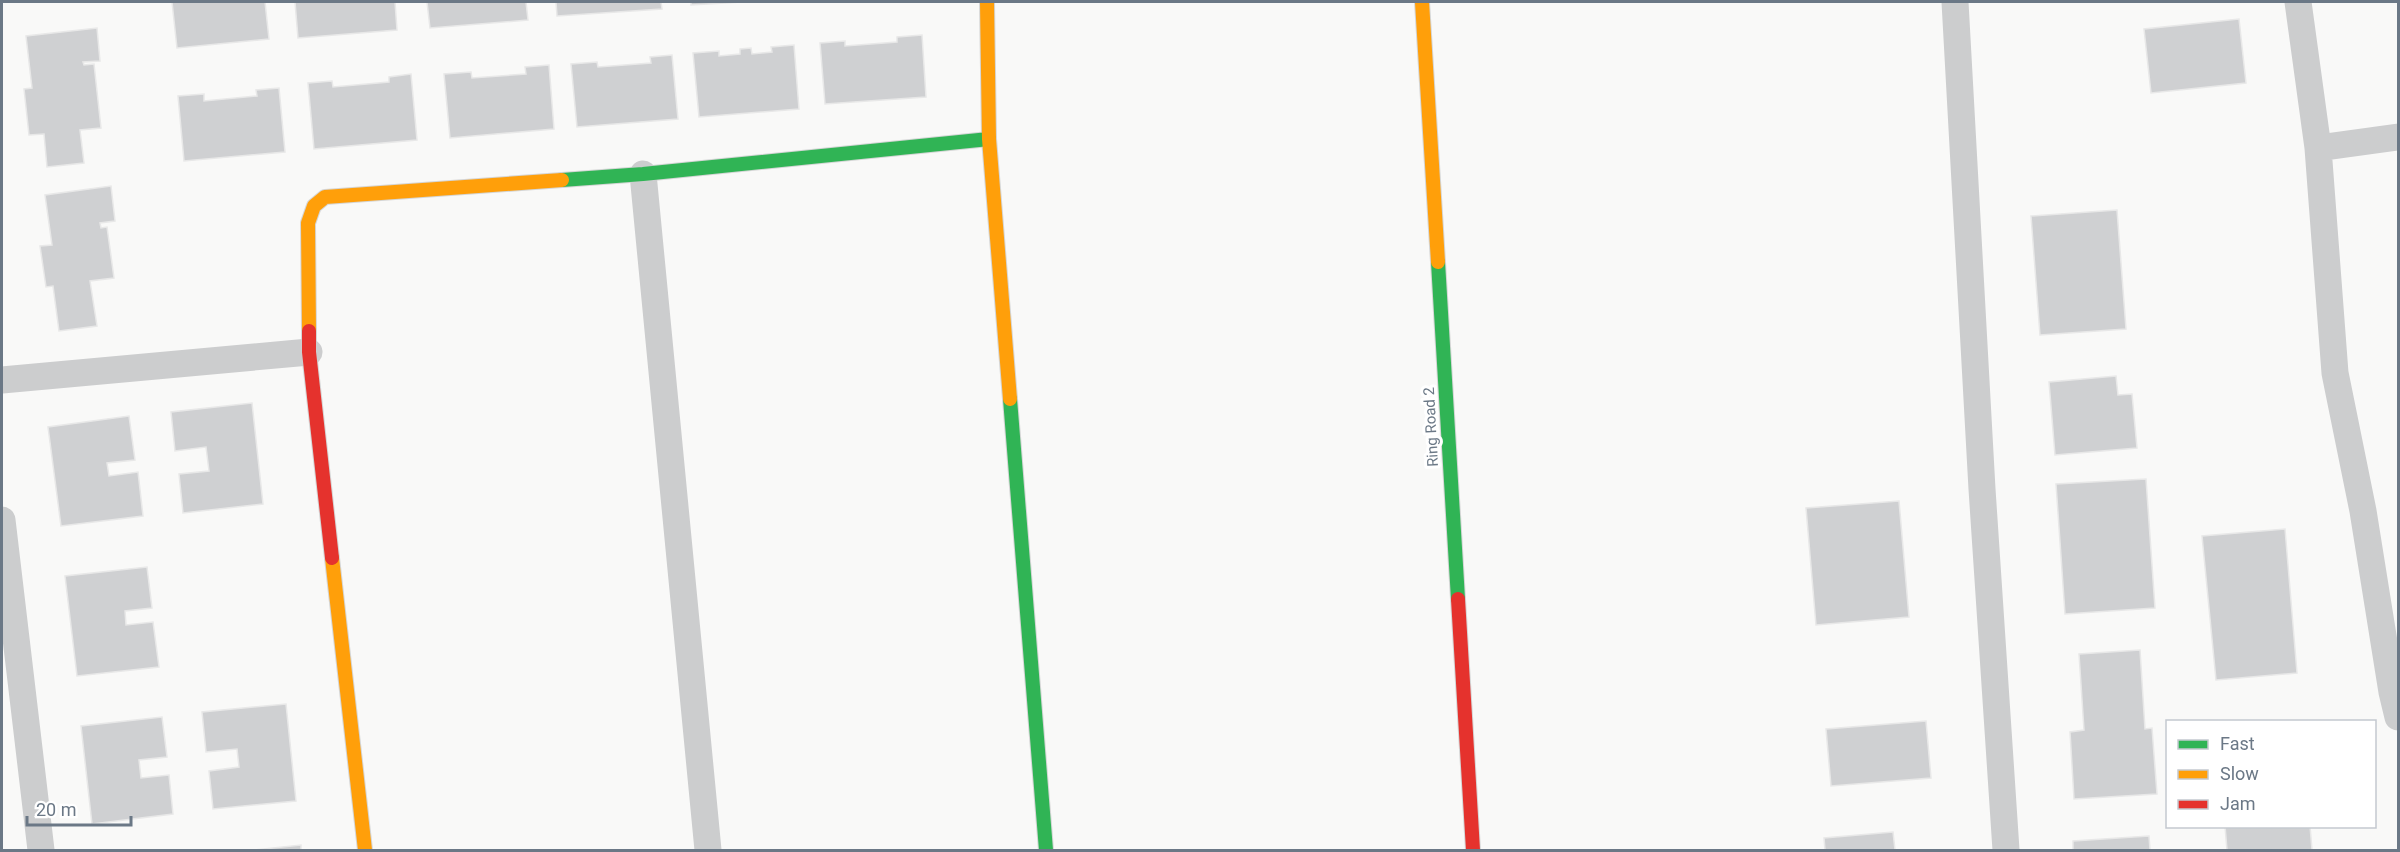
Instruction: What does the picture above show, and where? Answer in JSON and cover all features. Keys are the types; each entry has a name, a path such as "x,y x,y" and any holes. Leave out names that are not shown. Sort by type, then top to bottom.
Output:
{"street":[{"path":"987,2 989,139 1046,850"},
{"name":"Ring Road 2","path":"1422,2 1473,850"},
{"path":"1954,2 1982,489 2006,850"},
{"path":"2298,2 2318,148 2335,373 2363,511 2392,693 2398,717"},
{"path":"2318,148 2398,137"},
{"path":"365,850 309,352 309,212 316,202 325,197 644,174 989,139"},
{"path":"644,174 704,850"},
{"path":"2,380 309,352"},
{"path":"2,520 41,850"}],"building":[{"path":"172,2 265,2 269,39 177,48"},
{"path":"295,2 395,2 397,30 298,38"},
{"path":"427,2 526,2 528,20 430,28"},
{"path":"556,2 661,2 662,9 557,16"},
{"path":"691,2 742,2 691,5"},
{"path":"2239,19 2246,83 2151,93 2144,29"},
{"path":"97,28 100,61 83,62 84,65 94,64 101,128 80,130 84,163 47,167 44,134 29,135 24,89 32,88 26,36"},
{"path":"922,35 926,97 825,104 820,43 845,41 845,46 897,42 897,37"},
{"path":"794,45 799,109 699,117 693,53 719,51 719,56 740,54 740,49 751,48 752,54 772,52 771,47"},
{"path":"672,55 678,119 577,127 571,64 597,62 598,67 651,63 650,57"},
{"path":"549,65 554,129 450,138 444,74 471,72 472,78 526,74 525,67"},
{"path":"411,74 417,140 314,149 308,83 332,81 333,87 389,82 389,77"},
{"path":"279,88 285,152 184,161 178,96 204,94 204,101 257,96 256,90"},
{"path":"111,186 115,221 100,223 101,228 107,227 114,278 90,281 97,326 59,331 53,286 46,287 40,246 52,245 45,195"},
{"path":"2117,210 2126,329 2040,335 2031,216"},
{"path":"2116,376 2118,395 2132,394 2137,448 2055,455 2049,382"},
{"path":"252,403 263,504 183,513 179,474 209,471 206,447 175,451 171,412"},
{"path":"129,416 135,460 107,463 109,476 138,472 143,516 61,526 48,427"},
{"path":"2146,479 2155,608 2065,614 2056,484"},
{"path":"1899,501 1909,617 1816,625 1806,508"},
{"path":"2285,529 2297,673 2216,680 2202,536"},
{"path":"147,567 152,608 125,611 126,625 153,622 159,667 77,676 65,576"},
{"path":"2140,650 2145,729 2152,728 2157,794 2074,799 2070,732 2084,730 2079,654"},
{"path":"286,704 296,801 213,809 209,771 239,767 237,749 206,752 202,712"},
{"path":"162,717 167,757 139,760 141,778 169,775 173,814 92,824 81,726"},
{"path":"1926,721 1931,778 1831,786 1826,729"},
{"path":"2225,828 2310,828 2312,850 2227,850"},
{"path":"1893,832 1895,850 1825,850 1824,838"},
{"path":"2149,836 2150,850 2073,850 2073,841"},
{"path":"301,845 301,850 253,850"}],"traffic: fast":[{"path":"562,180 989,139"},
{"path":"1438,262 1458,599"},
{"path":"1010,399 1046,850"}],"traffic: slow":[{"path":"987,2 989,139 1010,399"},
{"path":"1422,2 1438,262"},
{"path":"309,331 308,223 314,206 325,197 562,180"},
{"path":"332,558 365,850"}],"traffic: jam":[{"path":"309,331 309,352 332,558"},
{"path":"1458,599 1473,850"}]}
